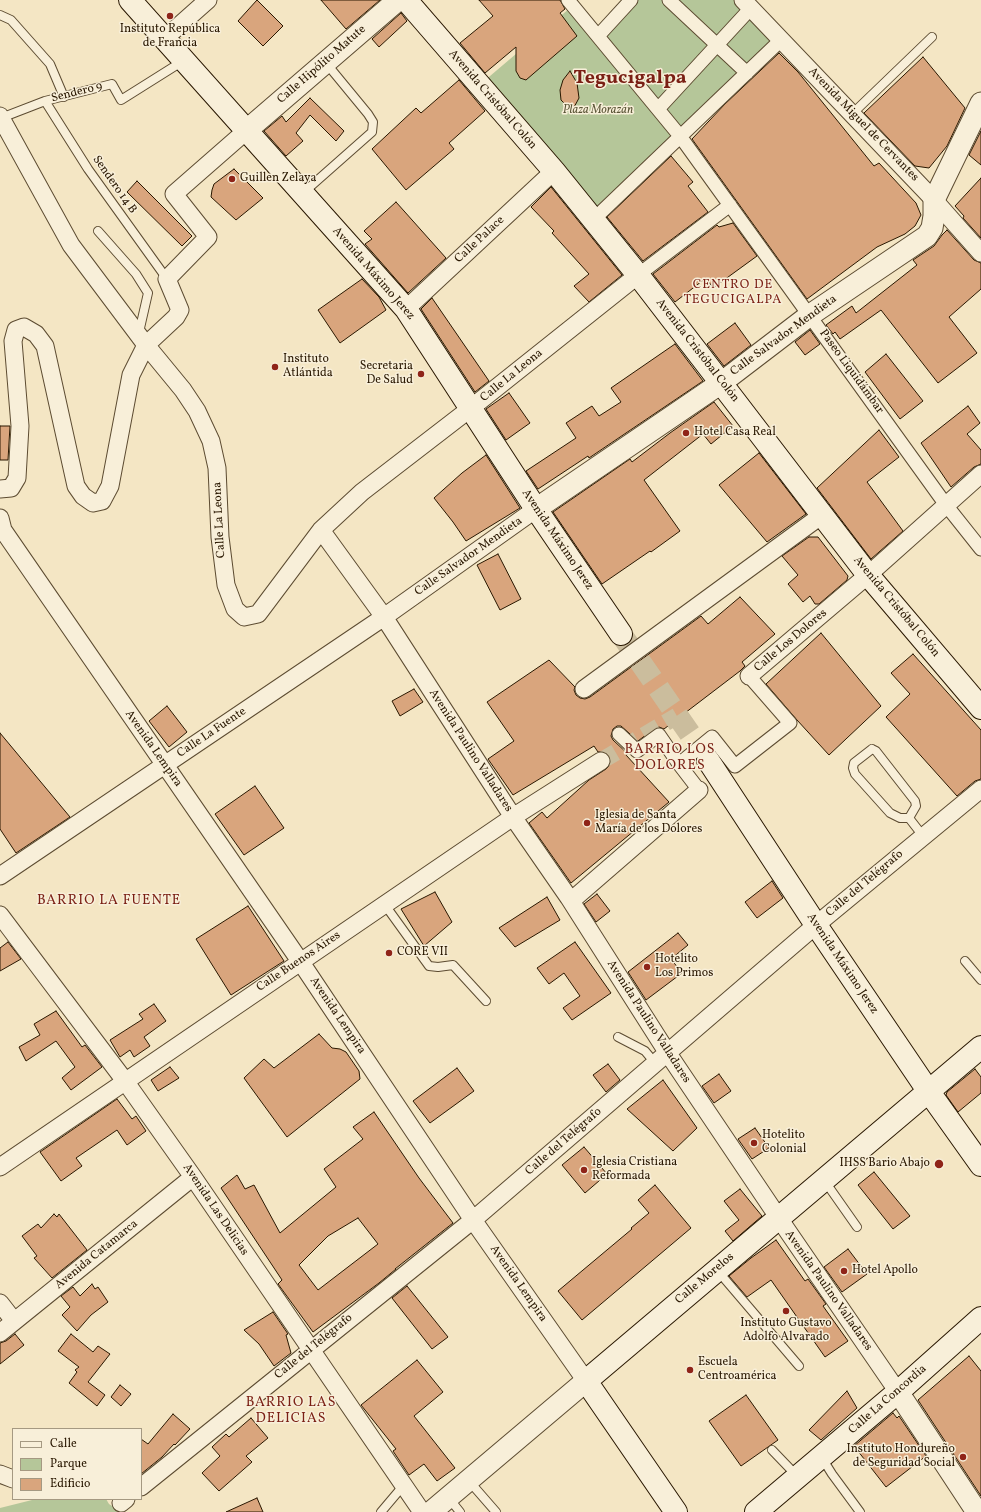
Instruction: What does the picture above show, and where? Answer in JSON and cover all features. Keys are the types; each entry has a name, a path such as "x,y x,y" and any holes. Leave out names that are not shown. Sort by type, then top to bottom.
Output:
{"main road":[{"name":"Avenida Máximo Jerez","path":"130,0 406,309 536,509 621,634"},
{"name":"Avenida Cristóbal Colón","path":"406,0 554,171 638,275 868,576 981,708"},
{"name":"Avenida Máximo Jerez","path":"708,760 816,925 929,1092 981,1165"},
{"name":"Calle Morelos","path":"586,1381 981,1047"},
{"name":"Calle La Concordia","path":"756,1512 979,1324"},
{"name":"Avenida Lempira","path":"586,1381 676,1512"}],"street":[{"path":"164,39 208,0"},
{"name":"Calle Hipólito Matute","path":"246,131 398,0"},
{"name":"Paseo Liquidámbar","path":"568,0 680,136 946,505 981,549"},
{"path":"598,36 631,0"},
{"path":"669,0 747,72"},
{"path":"658,109 718,45 751,3"},
{"name":"Avenida Miguel de Cervantes","path":"751,3 781,40 934,200 981,253"},
{"path":"593,220 781,40"},
{"name":"Calle Salvador Mendieta","path":"384,617 536,509 721,383 810,315 927,236 932,228 934,200 981,103"},
{"path":"0,118 71,245 141,338"},
{"path":"0,489 10,488 17,478 20,426 13,341 16,330 24,327 36,334 45,346 76,486 83,496 93,504 102,501 110,486 132,375 141,338 176,317 180,310 167,280 208,237 174,194 246,131"},
{"name":"Calle Palace","path":"406,309 554,171"},
{"name":"Calle La Leona","path":"141,338 197,411 211,441 217,468 222,562 226,585 235,609 244,617 258,614 321,530 362,492 471,408 638,275 730,205"},
{"name":"Calle Los Dolores","path":"679,764 712,737 735,766 790,723 749,676 868,576 981,474"},
{"path":"584,689 822,515"},
{"name":"Avenida Lempira","path":"0,518 3,530 300,961 473,1220 586,1381"},
{"name":"Avenida Paulino Valladares","path":"321,530 384,617 512,817 571,901 661,1057 778,1218 898,1392 977,1512"},
{"name":"Calle La Fuente","path":"0,876 384,617"},
{"path":"571,901 699,790 659,735 637,751 619,734"},
{"name":"Calle Buenos Aires","path":"0,1167 512,817 601,761"},
{"name":"Calle del Telégrafo","path":"142,1486 473,1220 816,925 981,789"},
{"name":"Avenida Las Delicias","path":"0,915 125,1081 193,1176 422,1512"},
{"name":"Avenida Catamarca","path":"0,1333 193,1176"},
{"path":"0,1303 14,1322"},
{"name":"Calle Morelos","path":"431,1512 454,1505 468,1480 586,1381"},
{"path":"0,1474 12,1479"}],"lane":[{"path":"0,15 11,20 50,64 64,97"},
{"path":"852,114 932,37"},
{"name":"Sendero 9","path":"0,118 45,101 112,84 121,100 184,61"},
{"path":"303,193 372,132 372,122 368,114 325,63"},
{"name":"Sendero 14 B","path":"45,101 88,169 167,280"},
{"path":"98,231 136,274 148,293 140,328 141,338"},
{"path":"872,749 876,751 915,801 916,806 909,818 900,818 890,813 855,774 853,768 854,763 872,749"},
{"path":"909,818 923,836"},
{"path":"385,905 429,966 438,967 453,965 486,1001"},
{"path":"965,961 981,980"},
{"path":"618,1037 645,1051 661,1057"},
{"path":"823,1180 857,1227"},
{"path":"716,1270 798,1366"},
{"path":"772,1450 798,1477"},
{"path":"821,1457 860,1512"},
{"path":"468,1480 496,1512"},
{"path":"381,1512 404,1486"}],"green space":[{"name":"Plaza Morazán","path":"637,0 735,0 773,39 593,213 483,82 570,8 599,42"},
{"path":"32,1500 107,1500 109,1504 121,1512 0,1512 0,1508"}],"building":[{"path":"257,0 283,26 263,46 238,21"},
{"path":"321,0 380,0 346,29"},
{"path":"479,0 560,0 565,9 560,13 577,36 526,80 520,78 516,71 516,47 485,73 460,43 493,16"},
{"path":"401,13 407,21 379,47 372,39"},
{"path":"779,53 798,72 874,166 879,163 916,203 921,215 915,226 905,234 877,247 807,299 692,139 725,104"},
{"path":"923,57 965,108 947,146 929,168 915,166 864,113"},
{"path":"570,71 577,83 579,98 572,111 561,100 560,90 563,80"},
{"path":"459,80 485,111 449,143 454,149 406,190 372,149 416,108 421,113"},
{"path":"310,98 344,131 336,141 310,115 296,133 303,141 286,156 264,131 282,116 286,122"},
{"path":"981,131 981,165 969,155"},
{"path":"671,156 693,182 688,186 708,212 643,261 607,217"},
{"path":"234,169 263,198 236,220 211,197 214,184"},
{"path":"981,178 981,238 963,218 964,216 955,206"},
{"path":"137,181 192,236 182,246 127,192"},
{"path":"551,187 622,275 589,302 574,286 589,274 552,233 554,231 531,207"},
{"path":"396,202 446,258 408,293 365,244 372,239 364,231"},
{"path":"733,223 757,256 713,288 706,278 675,302 653,274 717,225 719,227"},
{"path":"947,230 974,260 981,263 981,289 949,317 977,353 938,383 881,310 840,339 835,332 833,334 826,325 852,306 856,313 917,265 913,260 934,246"},
{"path":"362,279 379,297 386,310 340,343 318,310"},
{"path":"432,298 489,381 475,392 421,309"},
{"path":"735,323 751,345 724,366 707,344"},
{"path":"810,330 820,344 805,355 795,342"},
{"path":"675,344 703,381 589,458 588,456 538,489 526,471 576,438 566,423 592,406 599,416 621,402 611,388"},
{"path":"886,354 923,401 900,419 865,372"},
{"path":"509,393 530,423 506,440 486,409"},
{"path":"714,402 733,426 711,444 703,434 644,480 680,531 602,584 553,512 630,459 632,462"},
{"path":"968,406 980,423 967,434 981,450 981,464 974,467 951,487 921,443"},
{"path":"0,426 10,426 8,460 0,460"},
{"path":"879,430 899,457 867,482 903,531 871,559 817,488"},
{"path":"759,453 806,514 767,542 719,485"},
{"path":"486,455 520,508 466,541 434,498 462,473"},
{"path":"809,537 818,537 848,576 847,580 819,604 815,604 810,596 803,602 788,584 798,575 782,556"},
{"path":"498,554 521,599 500,610 477,565"},
{"path":"740,597 775,634 742,662 745,666 740,671 664,729 659,727 655,728 638,741 621,726 617,726 613,729 611,736 613,740 628,754 626,755 669,802 571,883 529,823 542,812 547,818 589,780 606,769 610,765 610,756 605,752 598,752 594,746 513,795 488,759 514,741 487,702 549,660 575,687 574,690 576,695 585,699 590,697 701,616 708,624"},
{"path":"821,633 881,706 829,755 766,684"},
{"path":"913,654 981,730 981,779 975,781 957,796 886,717 910,694 891,673"},
{"path":"414,689 423,702 400,716 392,701"},
{"path":"167,706 187,732 169,747 149,721"},
{"path":"0,733 70,817 16,853 0,829"},
{"path":"255,786 284,828 244,855 215,814"},
{"path":"772,881 783,898 757,918 745,902"},
{"path":"435,892 452,922 424,946 401,909"},
{"path":"597,894 610,911 596,922 584,904"},
{"path":"547,897 560,920 515,947 499,928"},
{"path":"248,906 284,961 231,995 196,939"},
{"path":"678,933 688,945 671,959 682,973 646,1000 628,972"},
{"path":"8,942 21,959 0,971 0,948"},
{"path":"575,942 611,993 572,1020 563,1008 580,996 564,973 549,984 537,968"},
{"path":"154,1004 166,1021 144,1037 150,1046 134,1057 130,1050 120,1057 110,1040 143,1019 139,1014"},
{"path":"56,1011 82,1047 85,1045 102,1067 71,1090 62,1078 75,1067 56,1041 26,1061 19,1047 40,1035 34,1024"},
{"path":"319,1034 332,1048 340,1049 346,1052 359,1071 360,1079 287,1137 244,1078 264,1059 274,1068"},
{"path":"608,1064 620,1080 606,1092 593,1075"},
{"path":"170,1067 179,1078 158,1091 151,1080"},
{"path":"457,1068 474,1091 430,1123 413,1101"},
{"path":"975,1069 981,1077 981,1093 958,1112 946,1095 947,1092"},
{"path":"719,1074 731,1091 714,1103 702,1086"},
{"path":"663,1080 697,1128 673,1151 627,1109"},
{"path":"117,1099 132,1119 136,1116 146,1131 127,1145 117,1130 76,1158 82,1166 61,1181 40,1152"},
{"path":"374,1112 419,1178 453,1223 379,1283 313,1332 278,1284 282,1280 221,1188 237,1175 245,1189 254,1185 280,1233 336,1187 324,1169 363,1139 353,1127","holes":["358,1218 378,1244 318,1290 299,1265 328,1236"]},
{"name":"Hotelito Colonial","path":"755,1128 769,1148 752,1159 738,1139"},
{"name":"Iglesia Cristiana Reformada","path":"584,1147 607,1174 585,1193 562,1165"},
{"path":"874,1172 910,1216 893,1229 858,1185"},
{"path":"655,1185 691,1228 582,1320 558,1291 649,1213 638,1200"},
{"path":"740,1189 762,1216 733,1241 725,1231 739,1220 724,1201"},
{"path":"54,1214 57,1217 59,1214 87,1250 52,1278 34,1258 37,1256 22,1236 38,1224 41,1228"},
{"path":"776,1240 805,1281 808,1279 826,1304 823,1306 848,1341 825,1357 771,1280 747,1297 729,1276"},
{"name":"Hotel Apollo","path":"848,1249 867,1274 842,1292 824,1267"},
{"path":"92,1284 95,1289 98,1287 108,1302 91,1315 77,1331 62,1315 70,1307 61,1296 73,1287 80,1296"},
{"path":"407,1286 448,1337 432,1349 392,1298"},
{"path":"273,1312 288,1334 286,1335 291,1353 274,1366 259,1344 244,1330"},
{"path":"15,1334 24,1345 0,1364 0,1343 6,1341"},
{"path":"71,1334 93,1352 98,1346 110,1354 88,1382 105,1395 97,1406 69,1383 77,1372 75,1370 79,1367 58,1351"},
{"name":"Instituto Hondureño de Seguridad Social","path":"969,1356 981,1371 981,1496 918,1400"},
{"path":"417,1360 443,1392 414,1416 455,1468 437,1481 424,1464 409,1475 393,1451 396,1449 361,1405"},
{"path":"120,1385 131,1394 121,1406 111,1397"},
{"path":"847,1391 857,1408 821,1440 809,1430"},
{"path":"746,1395 778,1440 741,1466 709,1421"},
{"path":"893,1413 897,1418 899,1416 926,1456 886,1487 854,1446"},
{"path":"173,1414 190,1429 162,1457 142,1473 142,1440 148,1444"},
{"path":"251,1418 268,1438 246,1456 252,1462 219,1491 202,1473 220,1456 212,1447 226,1434 229,1437"},
{"path":"257,1498 263,1512 226,1512"}],"tunnel":[{"path":"621,634 708,760"},
{"path":"601,761 677,716"}],"place":[{"name":"Instituto República de Francia","path":"170,16"},
{"name":"Guillen Zelaya","path":"232,179"},
{"name":"Instituto Atlántida","path":"275,367"},
{"name":"Secretaria De Salud","path":"421,374"},
{"name":"Hotel Casa Real","path":"686,433"},
{"name":"Iglesia de Santa María de los Dolores","path":"587,823"},
{"name":"CORE VII","path":"389,953"},
{"name":"Hotelito Los Primos","path":"647,967"},
{"name":"Hotelito Colonial","path":"754,1143"},
{"name":"IHSS Bario Abajo","path":"939,1164"},
{"name":"Iglesia Cristiana Reformada","path":"584,1170"},
{"name":"Hotel Apollo","path":"844,1271"},
{"name":"Instituto Gustavo Adolfo Alvarado","path":"786,1311"},
{"name":"Escuela Centroamérica","path":"690,1370"},
{"name":"Instituto Hondureño de Seguridad Social","path":"963,1457"}],"district":[{"name":"Tegucigalpa","path":"630,79"},
{"name":"CENTRO DE TEGUCIGALPA","path":"733,294"},
{"name":"BARRIO LOS DOLORES","path":"670,758"},
{"name":"BARRIO LA FUENTE","path":"109,901"},
{"name":"BARRIO LAS DELICIAS","path":"291,1412"}]}
